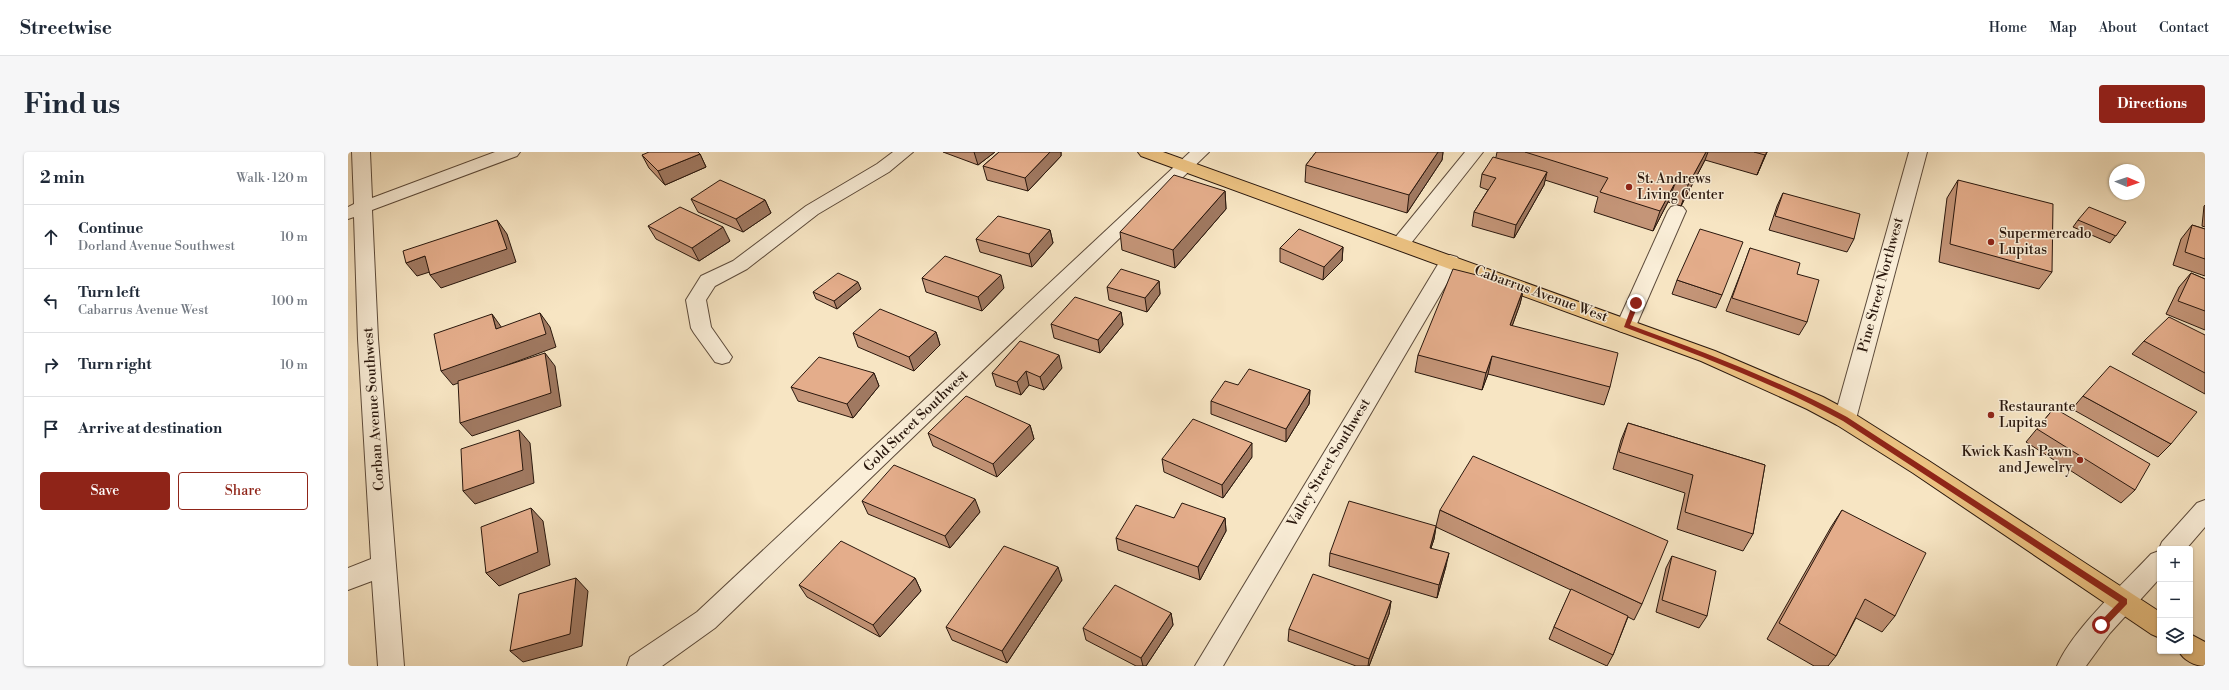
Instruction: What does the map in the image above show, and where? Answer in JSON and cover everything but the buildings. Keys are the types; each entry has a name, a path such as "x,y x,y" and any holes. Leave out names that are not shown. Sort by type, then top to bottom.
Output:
{"main road":[{"name":"Cabarrus Avenue West","path":"1148,152 1193,159 1401,243 1708,356 1815,403 1845,419 2157,624"},
{"path":"2193,648 2205,657"}],"street":[{"name":"Corban Avenue Southwest","path":"361,152 356,210 368,340 391,666"},
{"path":"356,210 511,152"},
{"path":"722,357 701,328 696,300 708,281 740,265 812,210 883,168 904,152"},
{"path":"1401,243 1474,152"},
{"name":"Pine Street Northwest","path":"1845,419 1918,152"},
{"name":"Gold Street Southwest","path":"640,666 706,620 1193,159"},
{"path":"1626,326 1677,211"},
{"name":"Valley Street Southwest","path":"1208,666 1450,261"},
{"path":"2174,546 2205,510"},
{"path":"2070,666 2101,625 2124,602 2157,564"},
{"path":"348,579 384,565"}],"place":[{"name":"St. Andrews Living Center","path":"1629,187"},
{"name":"Supermercado Lupitas","path":"1991,242"},
{"name":"Restaurante Lupitas","path":"1991,415"},
{"name":"Kwick Kash Pawn and Jewelry","path":"2080,460"}],"route":[{"path":"1636,303 1626,326 1708,356 1815,403 1845,419 1921,467 2124,602 2101,625"}]}
